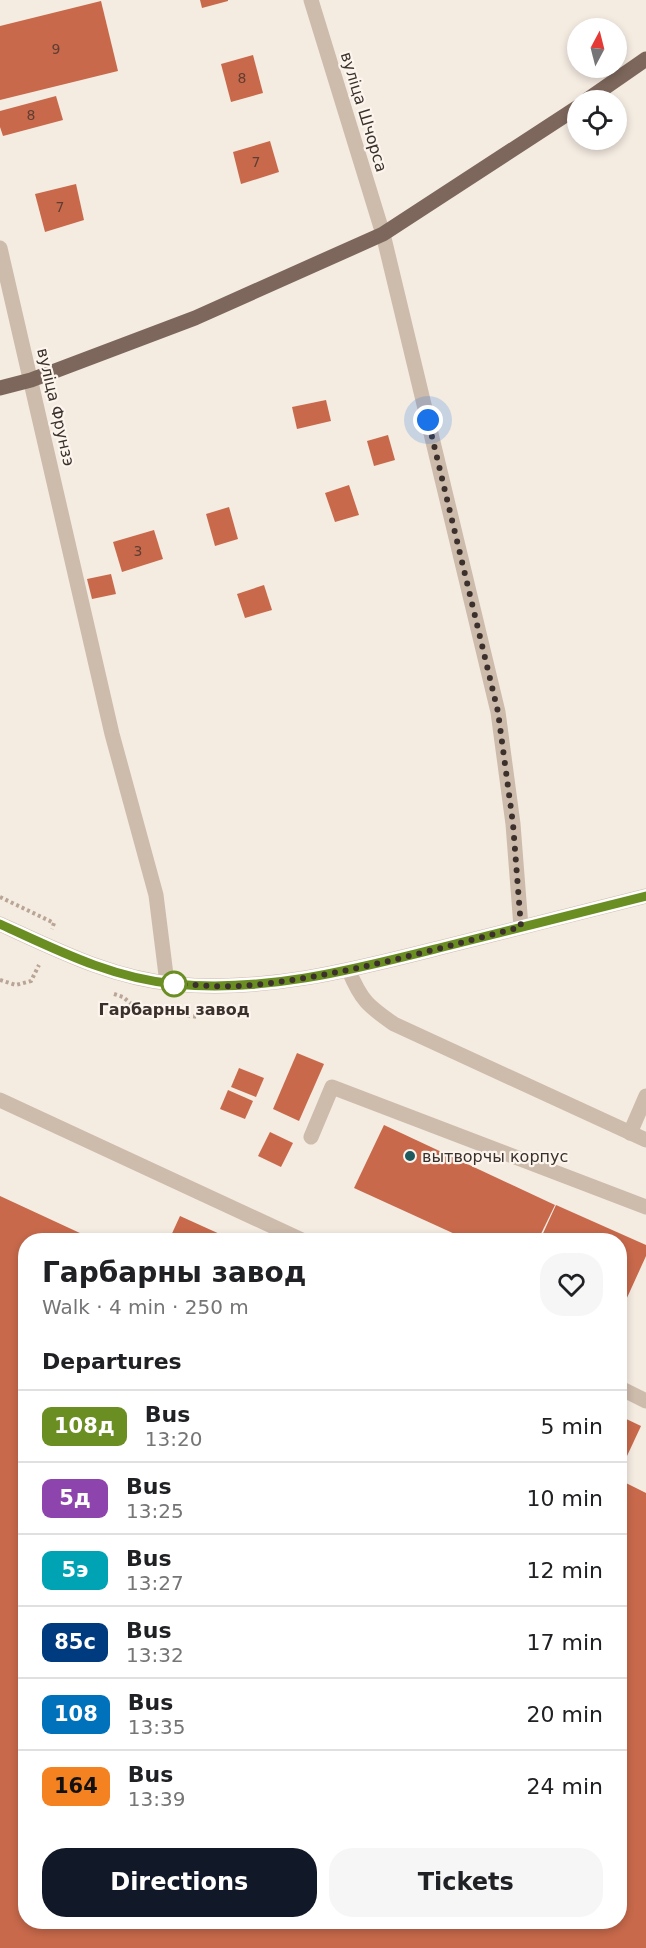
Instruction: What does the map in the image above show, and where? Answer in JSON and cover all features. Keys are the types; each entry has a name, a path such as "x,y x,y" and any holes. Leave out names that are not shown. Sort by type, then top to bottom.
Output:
{"main road":[{"path":"601,90 646,59"},
{"path":"0,388 32,380 195,318 383,234 567,114"}],"street":[{"name":"вуліца Шчорса","path":"311,0 383,234 498,712 513,824 521,927"},
{"name":"вуліца Фрунзэ","path":"0,248 112,734 156,895 167,983"},
{"path":"0,924 89,965 128,975 167,983 208,986 250,985 349,971 646,896"},
{"path":"349,971 357,990 369,1007 394,1024 646,1140"},
{"path":"311,1137 332,1087 646,1207"},
{"path":"630,1133 646,1096"},
{"path":"0,1100 287,1233"},
{"path":"627,1392 646,1401"}],"path":[{"path":"0,980 16,985 30,981 39,965"},
{"path":"135,1007 198,1017"}],"building":[{"path":"200,0 228,0 228,1 202,8"},
{"path":"101,1 118,71 0,100 0,26"},
{"path":"253,55 263,93 231,102 221,64"},
{"path":"56,96 63,120 3,136 0,127 0,111"},
{"path":"270,141 279,172 241,184 233,152"},
{"path":"76,184 84,220 45,232 35,194"},
{"path":"326,400 331,421 297,429 292,407"},
{"path":"388,435 395,460 374,466 367,441"},
{"path":"349,485 359,515 335,522 325,493"},
{"path":"229,507 238,539 215,546 206,514"},
{"path":"154,530 163,559 122,572 113,542"},
{"path":"111,574 116,594 92,599 87,579"},
{"path":"264,585 272,610 245,618 237,594"},
{"path":"297,1053 324,1064 299,1121 273,1109"},
{"path":"239,1068 264,1078 256,1097 231,1087"},
{"path":"228,1090 253,1101 245,1119 220,1109"},
{"name":"вытворчы корпус","path":"384,1125 555,1205 541,1233 453,1233 354,1188"},
{"path":"270,1132 293,1143 281,1167 258,1156"},
{"path":"0,1196 80,1233 18,1233 18,1929 627,1929 627,1484 646,1493 646,1948 0,1948"},
{"path":"556,1205 619,1233 543,1233"},
{"path":"180,1216 218,1233 172,1233"},
{"path":"627,1237 646,1245 646,1256 627,1298"},
{"path":"627,1419 641,1426 627,1456"}],"bus line":[{"name":"108д","path":"0,924 89,965 128,975 174,984 250,985 349,971 646,896"}],"place":[{"name":"Гарбарны завод","path":"174,984"},
{"name":"вытворчы корпус","path":"410,1156"}],"route":[{"path":"174,984 250,985 349,971 521,927 513,824 498,712 428,420"}]}
